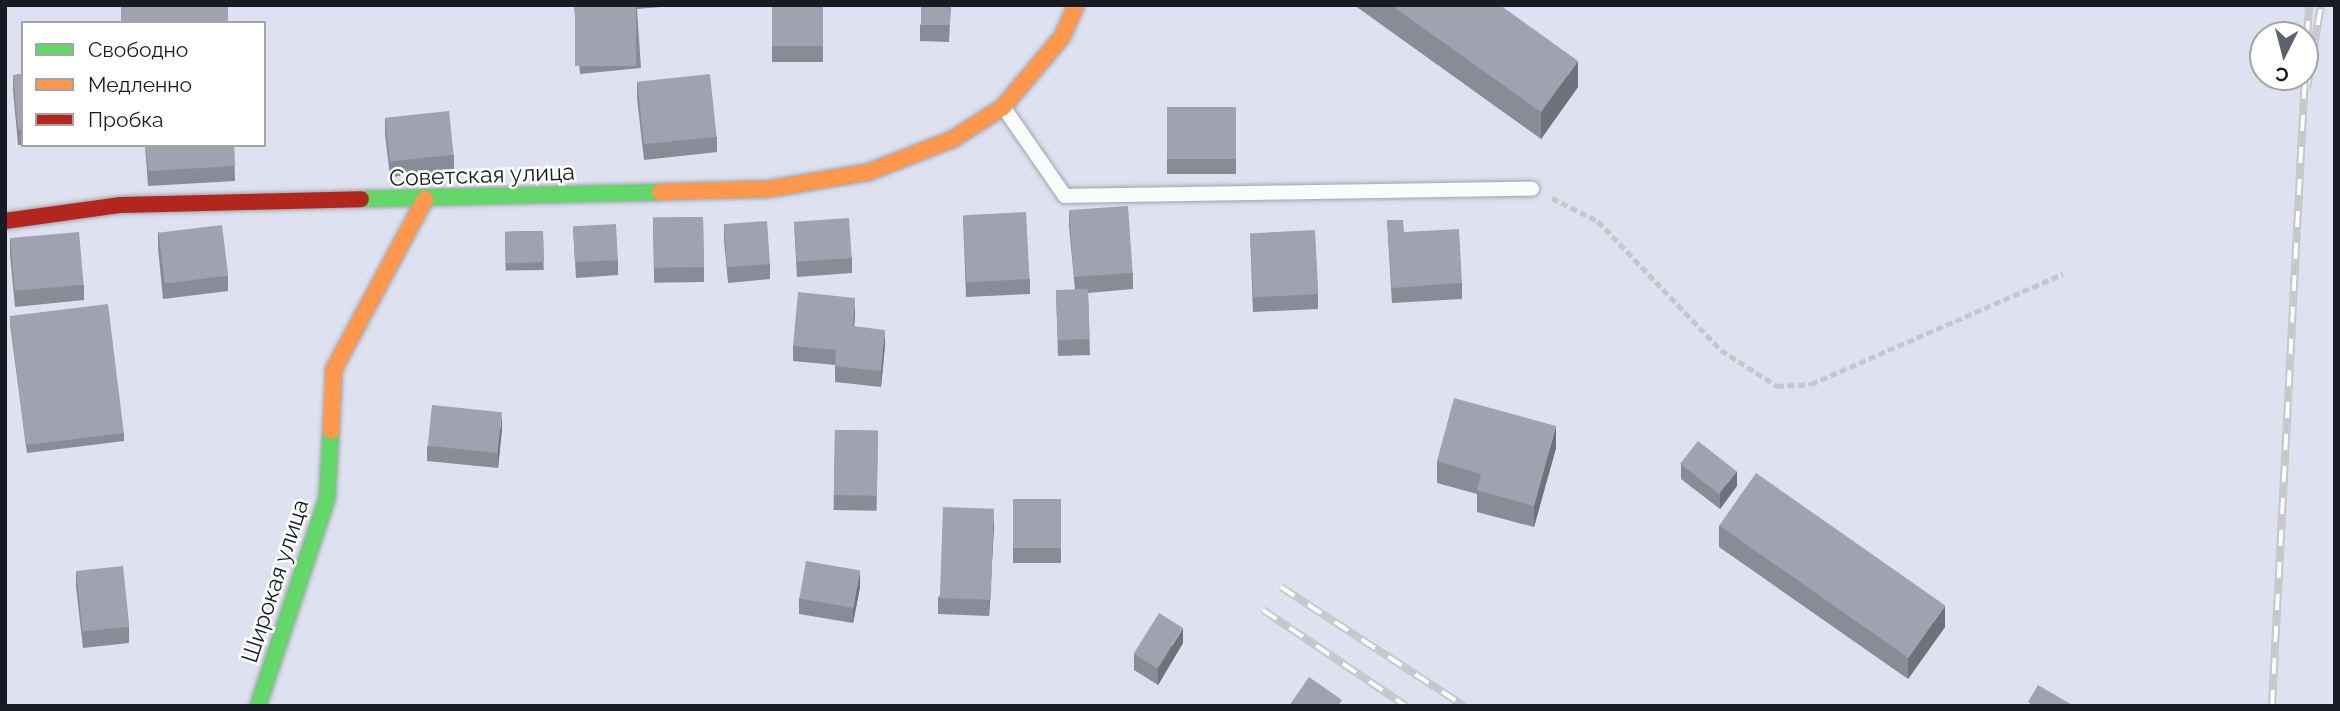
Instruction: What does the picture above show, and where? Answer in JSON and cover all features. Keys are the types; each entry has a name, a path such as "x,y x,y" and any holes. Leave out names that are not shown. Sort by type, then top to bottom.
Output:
{"street":[{"name":"Советская улица","path":"5,221 121,205 769,189 869,172 953,139 1003,107 1062,37 1076,5"},
{"name":"Широкая улица","path":"258,706 327,499 334,369 425,199"}],"lane":[{"path":"1003,107 1065,196 1532,188"}],"path":[{"path":"1532,188 1598,220 1721,350 1777,386 1811,384 2063,274"}],"building":[{"path":"121,5 228,5 228,21 121,21"},
{"path":"575,5 636,5 636,66 575,66"},
{"path":"772,5 823,5 823,46 772,46"},
{"path":"921,5 950,5 950,25 921,25"},
{"path":"1391,5 1500,5 1578,61 1541,112"},
{"path":"21,74 21,129 18,130 13,75"},
{"path":"710,74 717,137 644,144 637,82"},
{"path":"1167,107 1236,107 1236,159 1167,159"},
{"path":"449,111 454,155 390,161 385,118"},
{"path":"146,147 234,147 235,166 148,171"},
{"path":"1128,206 1133,273 1074,277 1069,210"},
{"path":"1026,212 1030,279 967,282 963,215"},
{"path":"703,217 704,267 654,268 653,218"},
{"path":"849,218 852,258 797,262 794,222"},
{"path":"1387,220 1403,220 1404,232 1459,229 1462,283 1392,288"},
{"path":"767,221 770,264 727,267 724,224"},
{"path":"616,224 618,260 575,262 573,226"},
{"path":"222,225 228,276 165,283 158,233"},
{"path":"1315,230 1318,294 1253,297 1250,233"},
{"path":"543,231 544,262 506,263 505,232"},
{"path":"79,232 84,285 15,291 10,238"},
{"path":"1088,289 1090,339 1058,340 1056,290"},
{"path":"798,292 855,298 853,326 885,330 881,371 835,366 836,350 793,346"},
{"path":"108,304 124,433 26,445 10,316"},
{"path":"1454,398 1556,426 1534,506 1477,490 1481,474 1437,461"},
{"path":"432,405 502,412 497,453 428,446"},
{"path":"835,430 878,431 877,496 834,495"},
{"path":"1698,441 1737,471 1719,494 1680,464"},
{"path":"1756,473 1945,605 1909,658 1719,525"},
{"path":"1013,499 1061,499 1061,548 1013,548"},
{"path":"943,507 994,509 991,600 940,598"},
{"path":"806,561 860,571 854,608 799,598"},
{"path":"123,566 129,627 83,632 76,571"},
{"path":"1159,613 1183,628 1157,669 1134,654"},
{"path":"1309,677 1342,700 1338,706 1289,706"},
{"path":"2038,685 2074,706 2034,706 2028,702"}],"railway":[{"path":"2308,21 2309,5"},
{"path":"2318,21 2321,5"},
{"path":"2272,706 2304,91"},
{"path":"1281,587 1464,706"},
{"path":"1263,610 1406,706"}],"traffic: fast":[{"path":"361,199 660,192"},
{"path":"258,706 327,499 331,431"}],"traffic: slow":[{"path":"660,192 769,189 869,172 953,139 1003,107 1062,37 1076,5"},
{"path":"331,431 334,369 425,199"}],"traffic: jam":[{"path":"5,221 121,205 361,199"}]}
